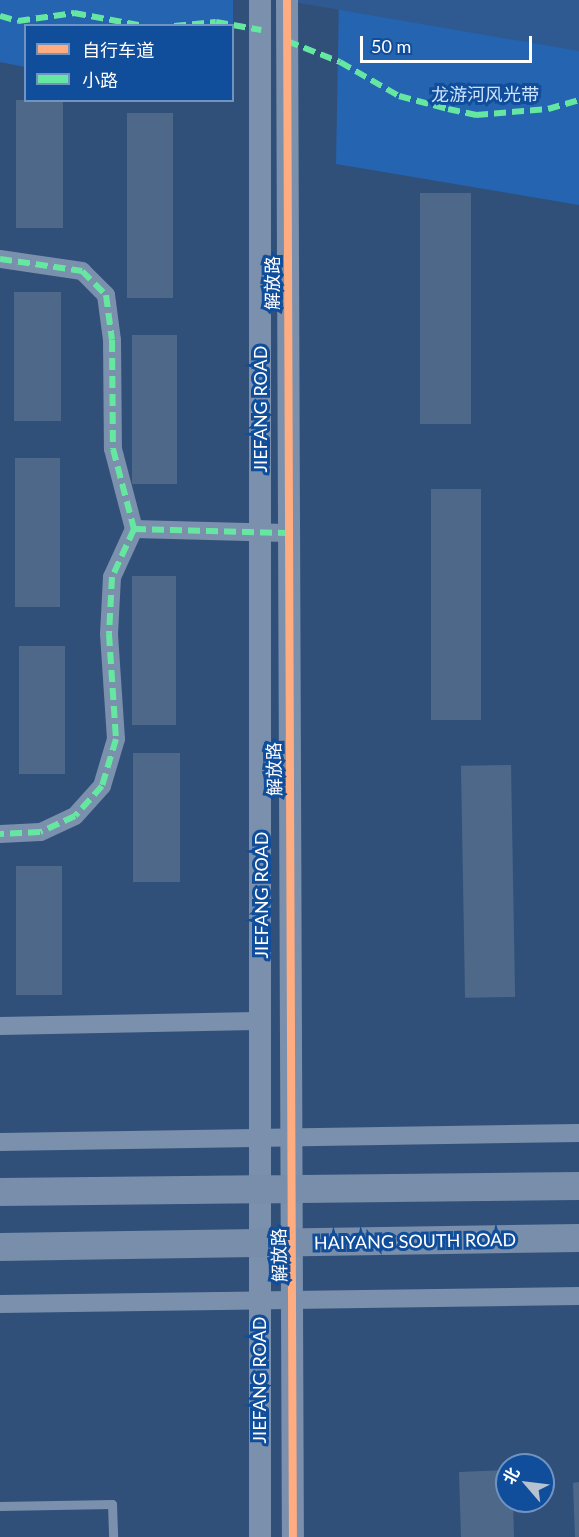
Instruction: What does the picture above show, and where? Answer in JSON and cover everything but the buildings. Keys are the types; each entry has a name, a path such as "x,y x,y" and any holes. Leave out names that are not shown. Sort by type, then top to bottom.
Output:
{"main road":[{"path":"0,1192 579,1186"},
{"name":"HAIYANG SOUTH ROAD","path":"0,1247 579,1238"}],"street":[{"name":"JIEFANG ROAD","path":"260,7 260,1537"},
{"name":"解放路","path":"287,11 287,533 294,1299 293,1537"},
{"path":"0,259 82,271 106,295 112,340 113,448 134,529 112,577 109,634 116,739 102,786 75,816 40,832 0,834"},
{"path":"134,529 287,533"},
{"path":"0,1026 261,1021"},
{"path":"0,1142 579,1133"},
{"path":"0,1304 579,1296"}],"lane":[{"path":"0,1506 112,1504 113,1537"}],"green space":[{"path":"0,0 233,0 233,24 24,24 24,67 0,62"},
{"name":"龙游河风光带","path":"339,0 579,0 579,205 336,164"}],"shaded area":[{"path":"282,0 579,0 579,51"}],"marked path":[{"path":"0,16 18,21 74,13 133,24"},
{"path":"195,24 216,22 227,24"},
{"path":"234,25 261,30"},
{"path":"287,41 340,62 399,96 476,115 548,109 579,100"},
{"path":"0,259 82,271 106,295 112,340 113,449 134,529 112,577 109,634 116,739 102,786 75,816 40,832 0,834"},
{"path":"134,529 287,533"}],"cycle path":[{"path":"287,0 293,1537"}]}
